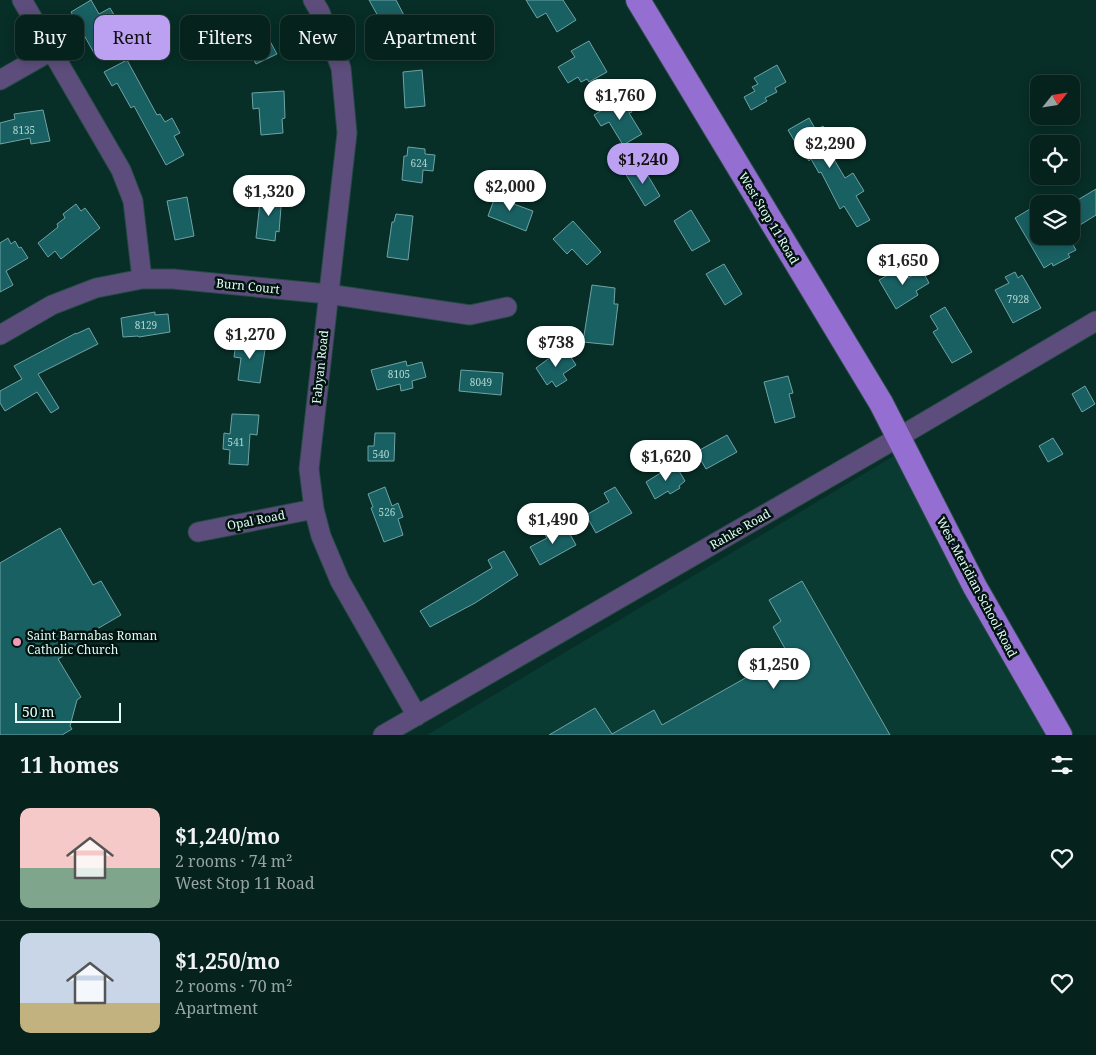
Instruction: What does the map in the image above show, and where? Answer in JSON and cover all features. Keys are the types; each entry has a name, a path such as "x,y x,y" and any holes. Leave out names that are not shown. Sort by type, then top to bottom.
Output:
{"main road":[{"name":"West Stop 11 Road","path":"638,0 876,395 899,437"},
{"name":"West Meridian School Road","path":"899,437 975,587 1060,735"}],"street":[{"path":"22,0 31,15"},
{"name":"Fabyan Road","path":"313,0 320,12 341,68 347,133 309,469 314,509 321,536 340,581 417,716"},
{"path":"0,80 35,60"},
{"path":"58,60 121,170 133,202 142,279"},
{"name":"Burn Court","path":"0,335 52,305 96,288 142,279 173,278 328,294 470,315 506,307"},
{"name":"Rahke Road","path":"383,735 1096,321"},
{"name":"Opal Road","path":"198,532 314,509"}],"shaded area":[{"path":"897,454 1057,735 427,735"}],"building":[{"path":"91,0 99,14 110,8 114,15 94,15 94,53 84,35 84,15 73,15 71,12"},
{"path":"369,0 396,0 404,15 377,15"},
{"path":"526,0 563,0 576,20 557,32 546,13 537,18"},
{"path":"270,41 277,54 270,57"},
{"path":"589,41 607,72 589,82 587,79 581,82 578,77 568,83 558,67 575,57 571,51"},
{"path":"127,60 157,115 160,114 165,122 172,118 180,133 174,136 184,155 166,165 134,106 131,108 117,83 112,86 104,72"},
{"path":"254,60 264,60 256,64"},
{"path":"777,65 786,82 775,88 777,92 765,98 767,101 751,110 744,97 755,91 752,87 758,84 754,78"},
{"path":"422,70 425,106 405,108 403,72"},
{"path":"284,91 285,118 282,119 283,133 261,135 259,108 253,109 252,93"},
{"path":"623,97 632,112 629,113 642,134 623,145 609,122 601,126 594,115"},
{"path":"43,110 50,141 31,144 30,138 0,144 0,123 15,119 14,114"},
{"path":"809,118 816,130 823,126 829,135 822,139 845,178 853,173 864,191 856,196 870,220 857,227 844,206 840,209 821,172 819,173 811,159 809,161 803,151 801,152 788,130"},
{"path":"408,147 425,149 425,154 435,155 433,171 423,170 422,183 402,180 404,156 407,156"},
{"path":"641,164 660,196 645,206 625,173"},
{"path":"1096,189 1096,215 1080,225 1080,199"},
{"path":"261,193 282,195 279,232 276,231 275,241 256,238"},
{"path":"498,193 513,198 511,203 533,211 526,231 488,216"},
{"path":"187,197 194,236 175,240 167,201"},
{"path":"76,204 81,211 85,208 100,228 61,259 55,251 48,257 38,243 58,227 57,224 65,218 63,214"},
{"path":"1030,209 1030,244 1015,218"},
{"path":"691,210 710,241 692,251 674,221"},
{"path":"396,214 413,216 408,260 387,257 392,222 394,222"},
{"path":"573,221 601,252 587,265 572,249 567,254 553,239"},
{"path":"8,238 11,244 15,241 19,248 21,247 28,258 6,271 13,285 0,292 0,243"},
{"path":"1031,245 1073,245 1076,250 1068,254 1070,257 1053,266 1052,263 1044,268"},
{"path":"724,264 742,294 725,305 706,274"},
{"path":"902,267 908,278 922,270 929,283 916,291 918,295 896,309 879,280"},
{"path":"1015,272 1018,278 1022,275 1041,308 1013,323 995,290 1009,283 1005,277"},
{"path":"592,285 615,288 614,304 618,304 613,345 583,342"},
{"path":"945,307 972,352 952,363 933,332 938,329 930,316"},
{"path":"155,312 155,315 168,314 170,332 139,337 123,337 121,318"},
{"path":"89,328 98,344 38,374 59,408 51,413 37,392 5,411 0,403 0,391 22,379 14,366"},
{"path":"243,340 266,343 260,383 238,380 241,358 234,357 236,342 242,342"},
{"path":"564,347 576,365 563,374 567,380 556,387 552,381 547,385 536,368"},
{"path":"406,361 407,366 422,362 426,377 412,381 413,388 401,391 400,384 377,390 371,370"},
{"path":"461,370 503,373 501,395 459,391"},
{"path":"788,376 793,393 789,394 795,417 775,423 764,382"},
{"path":"1085,386 1095,404 1082,412 1072,394"},
{"path":"232,414 259,415 257,435 250,434 248,465 229,464 230,450 223,449 224,433 230,434"},
{"path":"375,433 395,433 394,461 368,461 368,446 374,446"},
{"path":"727,435 737,452 706,469 696,452"},
{"path":"1053,438 1063,454 1048,462 1039,446"},
{"path":"675,464 685,481 679,486 680,488 670,494 668,491 655,499 646,482"},
{"path":"385,487 392,506 398,503 403,517 398,519 403,535 384,542 371,508 373,507 368,494"},
{"path":"615,487 632,513 596,533 586,515 609,502 604,493"},
{"path":"555,527 558,532 566,527 576,545 540,565 530,547 547,538 544,533"},
{"path":"60,528 93,585 101,581 121,615 97,629 100,635 58,659 81,697 77,700 70,726 72,729 62,735 0,735 0,563"},
{"path":"504,551 518,575 475,603 430,627 420,611 492,568 488,560"},
{"path":"802,581 890,735 549,735 595,708 612,734 654,710 662,725 788,654 773,627 781,621 769,600"}],"place":[{"name":"Saint Barnabas Roman Catholic Church","path":"17,642"}]}
